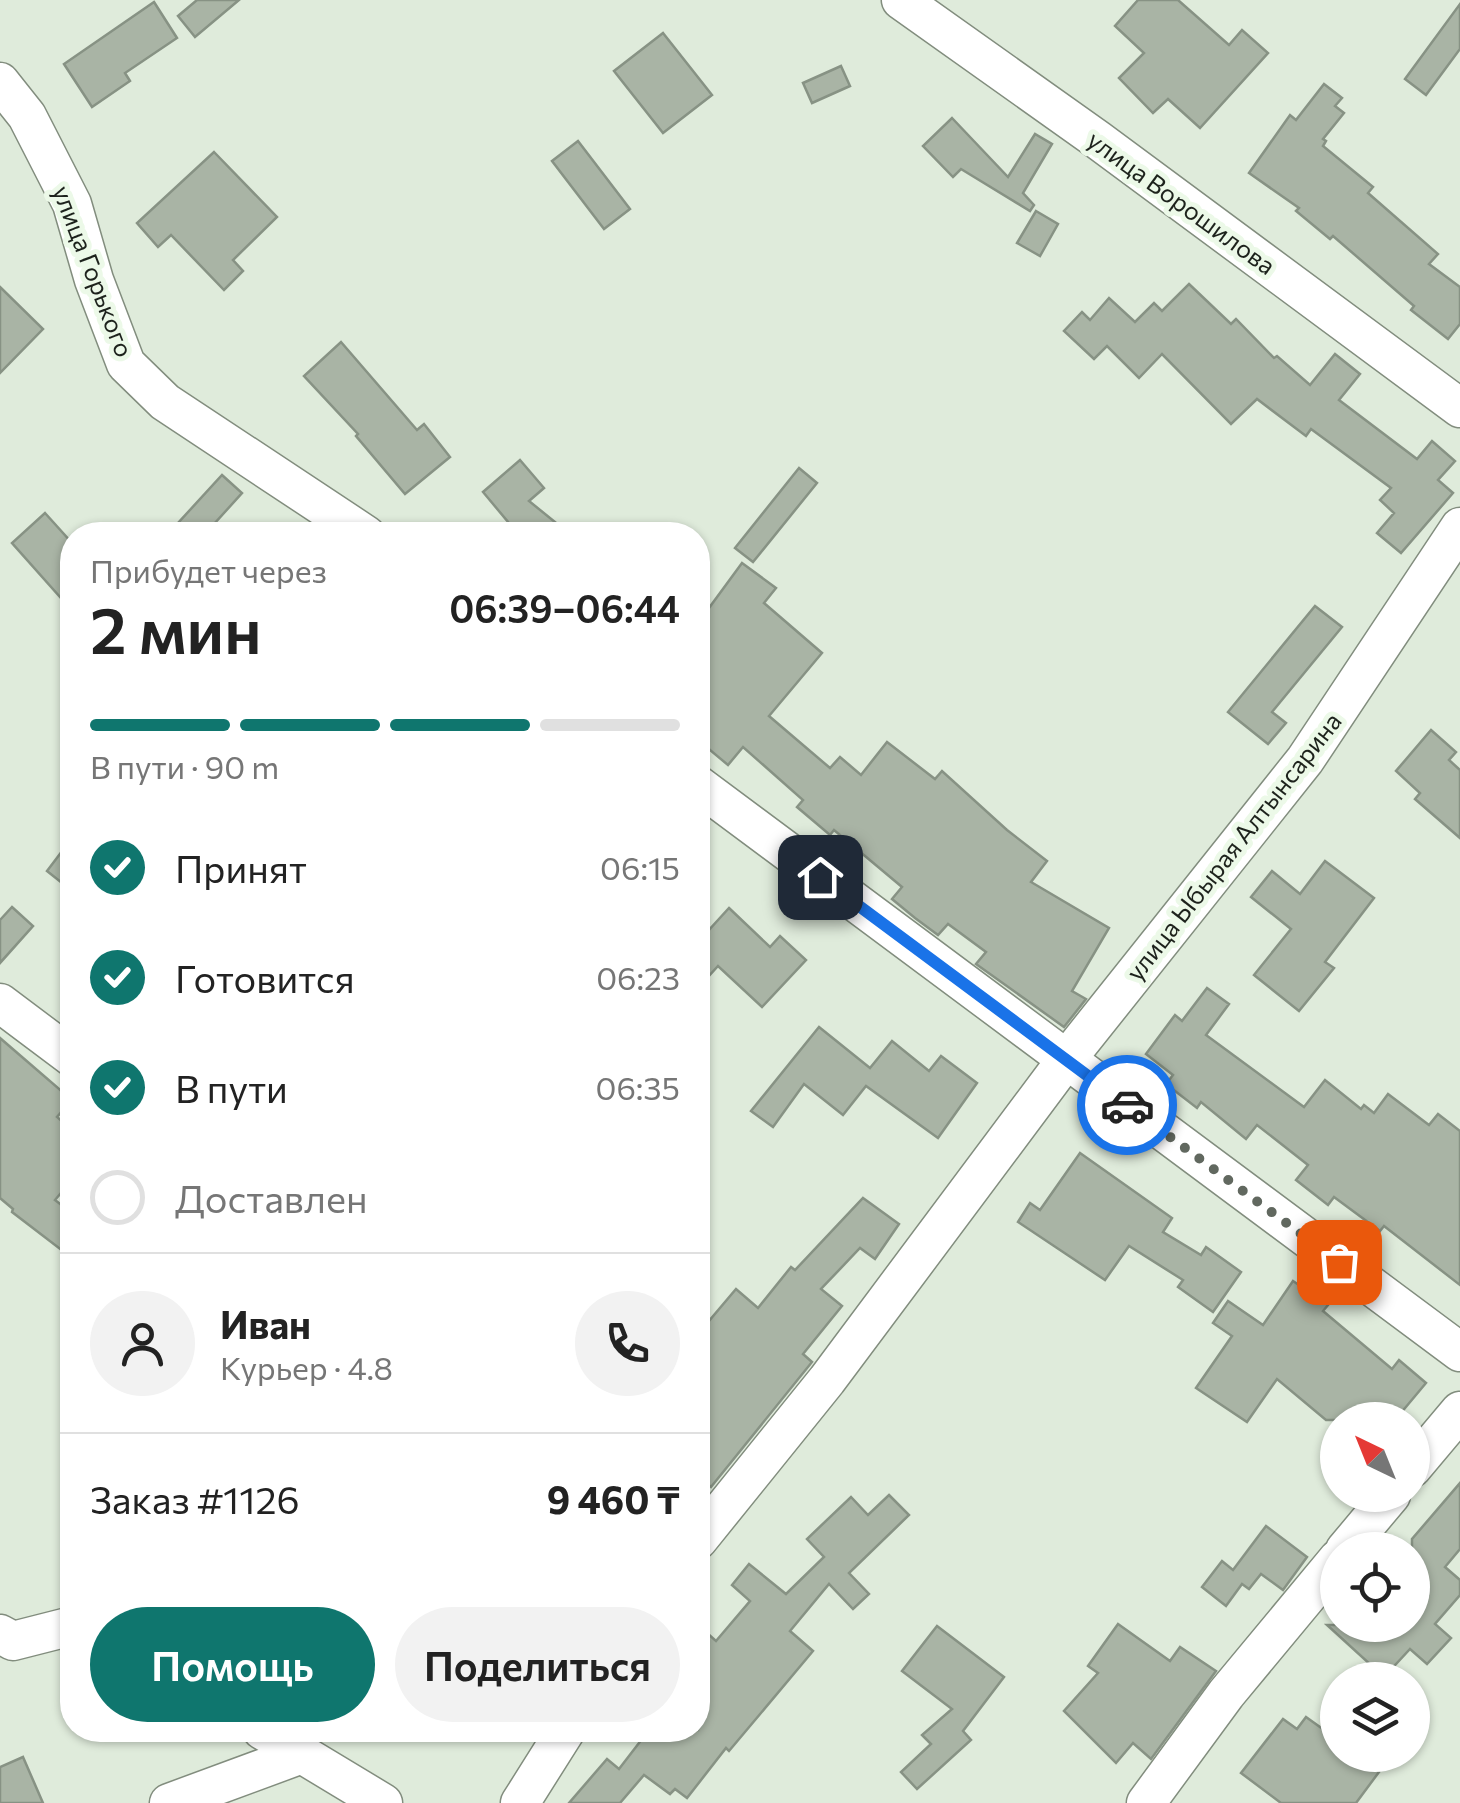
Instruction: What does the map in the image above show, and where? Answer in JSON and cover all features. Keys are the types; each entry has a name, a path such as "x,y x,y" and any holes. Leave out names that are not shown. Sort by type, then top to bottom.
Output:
{"street":[{"name":"улица Ворошилова","path":"901,0 1098,140 1460,408"},
{"name":"улица Горького","path":"0,82 27,116 72,204 94,280 126,364 165,402 346,522"},
{"name":"улица Ыбырая Алтынсарина","path":"710,1518 827,1380 1066,1060 1304,760 1460,527"},
{"path":"710,794 1460,1352"},
{"path":"0,1003 60,1047"},
{"path":"1430,1447 1460,1411"},
{"path":"1360,1532 1376,1512"},
{"path":"1146,1803 1226,1694 1320,1581"},
{"path":"0,1634 13,1641 60,1629"},
{"path":"282,1742 383,1803"},
{"path":"520,1803 558,1742"},
{"path":"169,1803 302,1754"}],"building":[{"path":"197,0 239,0 195,37 178,16"},
{"path":"1138,0 1178,0 1229,45 1242,30 1268,53 1200,128 1168,99 1153,113 1119,78 1144,53 1115,26"},
{"path":"154,2 177,38 125,73 130,81 92,107 64,64"},
{"path":"1460,4 1460,49 1426,95 1405,79"},
{"path":"663,33 712,95 663,133 614,71"},
{"path":"841,66 850,86 812,103 803,83"},
{"path":"1324,84 1342,98 1335,106 1344,113 1323,139 1323,146 1373,187 1368,193 1438,254 1429,264 1460,287 1460,324 1448,339 1411,310 1414,306 1333,236 1330,239 1296,211 1299,208 1249,173 1290,115 1296,120"},
{"path":"952,118 1008,177 1035,134 1052,144 1023,193 1034,205 1030,211 961,169 953,177 923,146"},
{"path":"578,141 630,209 604,229 552,161"},
{"path":"214,152 277,217 233,260 243,271 224,290 171,235 158,247 137,223"},
{"path":"1036,211 1058,224 1040,256 1017,243"},
{"path":"1189,284 1231,324 1236,319 1274,358 1277,356 1310,385 1335,354 1360,374 1339,400 1417,459 1432,441 1455,461 1438,480 1453,493 1401,553 1377,533 1394,513 1380,500 1391,488 1311,429 1306,436 1257,399 1231,424 1162,354 1139,378 1107,346 1094,359 1064,331 1082,312 1090,320 1109,298 1135,322 1154,303 1162,311"},
{"path":"0,287 43,329 0,373"},
{"path":"341,342 417,430 424,424 450,457 405,494 358,434 304,376"},
{"path":"520,460 544,488 529,501 555,522 508,522 483,492"},
{"path":"799,468 817,483 753,562 735,548"},
{"path":"222,475 242,493 216,522 179,522"},
{"path":"45,513 60,530 60,597 12,543"},
{"path":"742,563 776,588 764,603 822,653 769,716 830,768 840,757 861,775 887,742 935,779 942,771 1047,861 1031,882 1109,928 1072,991 1086,999 1064,1027 976,964 986,952 948,924 938,935 892,899 902,887 834,830 830,835 797,807 803,800 743,747 728,765 710,750 710,607"},
{"path":"1315,606 1342,627 1272,712 1286,723 1268,744 1228,712"},
{"path":"1431,730 1456,752 1449,760 1460,770 1460,838 1415,799 1420,793 1396,771"},
{"path":"60,854 60,881 47,871"},
{"path":"1325,861 1374,898 1325,962 1334,968 1299,1011 1254,975 1291,929 1251,897 1272,871 1300,894"},
{"path":"12,907 33,926 0,963 0,920"},
{"path":"729,908 770,947 780,936 806,960 762,1007 718,966 710,975 710,929"},
{"path":"1207,988 1229,1004 1206,1035 1304,1107 1325,1080 1361,1109 1364,1105 1374,1113 1388,1094 1429,1125 1438,1114 1460,1131 1460,1285 1384,1226 1380,1231 1334,1197 1328,1205 1296,1180 1308,1165 1257,1125 1246,1139 1201,1102 1197,1108 1166,1084 1173,1075 1146,1054 1175,1015 1182,1021"},
{"path":"819,1027 870,1068 892,1041 929,1071 941,1056 977,1083 938,1138 866,1086 843,1115 804,1084 773,1127 751,1111"},
{"path":"0,1038 60,1090 60,1194 55,1200 60,1204 60,1249 0,1198"},
{"path":"1080,1153 1172,1218 1163,1232 1201,1255 1206,1247 1241,1272 1213,1312 1178,1287 1183,1280 1129,1246 1105,1280 1018,1222 1030,1203 1040,1210"},
{"path":"863,1198 899,1224 875,1259 860,1248 821,1289 842,1306 803,1354 812,1362 711,1487 710,1320 736,1289 758,1308 791,1267 795,1270"},
{"path":"1293,1281 1328,1305 1323,1311 1392,1369 1399,1360 1426,1383 1410,1402 1320,1402 1320,1415 1277,1379 1247,1422 1196,1388 1232,1336 1213,1323 1228,1301 1263,1325"},
{"path":"1460,1483 1460,1549 1445,1567 1460,1580 1460,1595 1435,1624 1451,1638 1429,1662 1410,1649 1398,1662 1368,1662 1346,1642 1430,1642 1430,1532 1418,1532"},
{"path":"889,1495 909,1515 849,1573 869,1594 853,1609 829,1584 790,1631 813,1651 687,1798 675,1789 670,1794 644,1775 620,1803 569,1803 607,1759 619,1769 640,1742 710,1742 710,1636 716,1641 750,1601 732,1585 749,1564 786,1594 824,1557 807,1539 851,1497 868,1515"},
{"path":"1266,1526 1307,1557 1283,1590 1261,1574 1249,1589 1242,1584 1226,1606 1202,1587 1222,1561 1233,1570"},
{"path":"1118,1624 1170,1661 1180,1647 1216,1671 1151,1759 1133,1743 1116,1763 1064,1711 1098,1673 1088,1666"},
{"path":"937,1626 1004,1677 963,1731 971,1740 917,1789 901,1772 931,1744 922,1735 952,1709 902,1671"},
{"path":"1306,1717 1320,1727 1320,1772 1379,1772 1356,1803 1281,1803 1241,1773 1283,1719 1297,1729"},
{"path":"23,1757 43,1803 0,1803 0,1767"}],"way so far":[{"path":"1127,1105 1339,1262"}],"route":[{"path":"820,877 1127,1105"}]}
